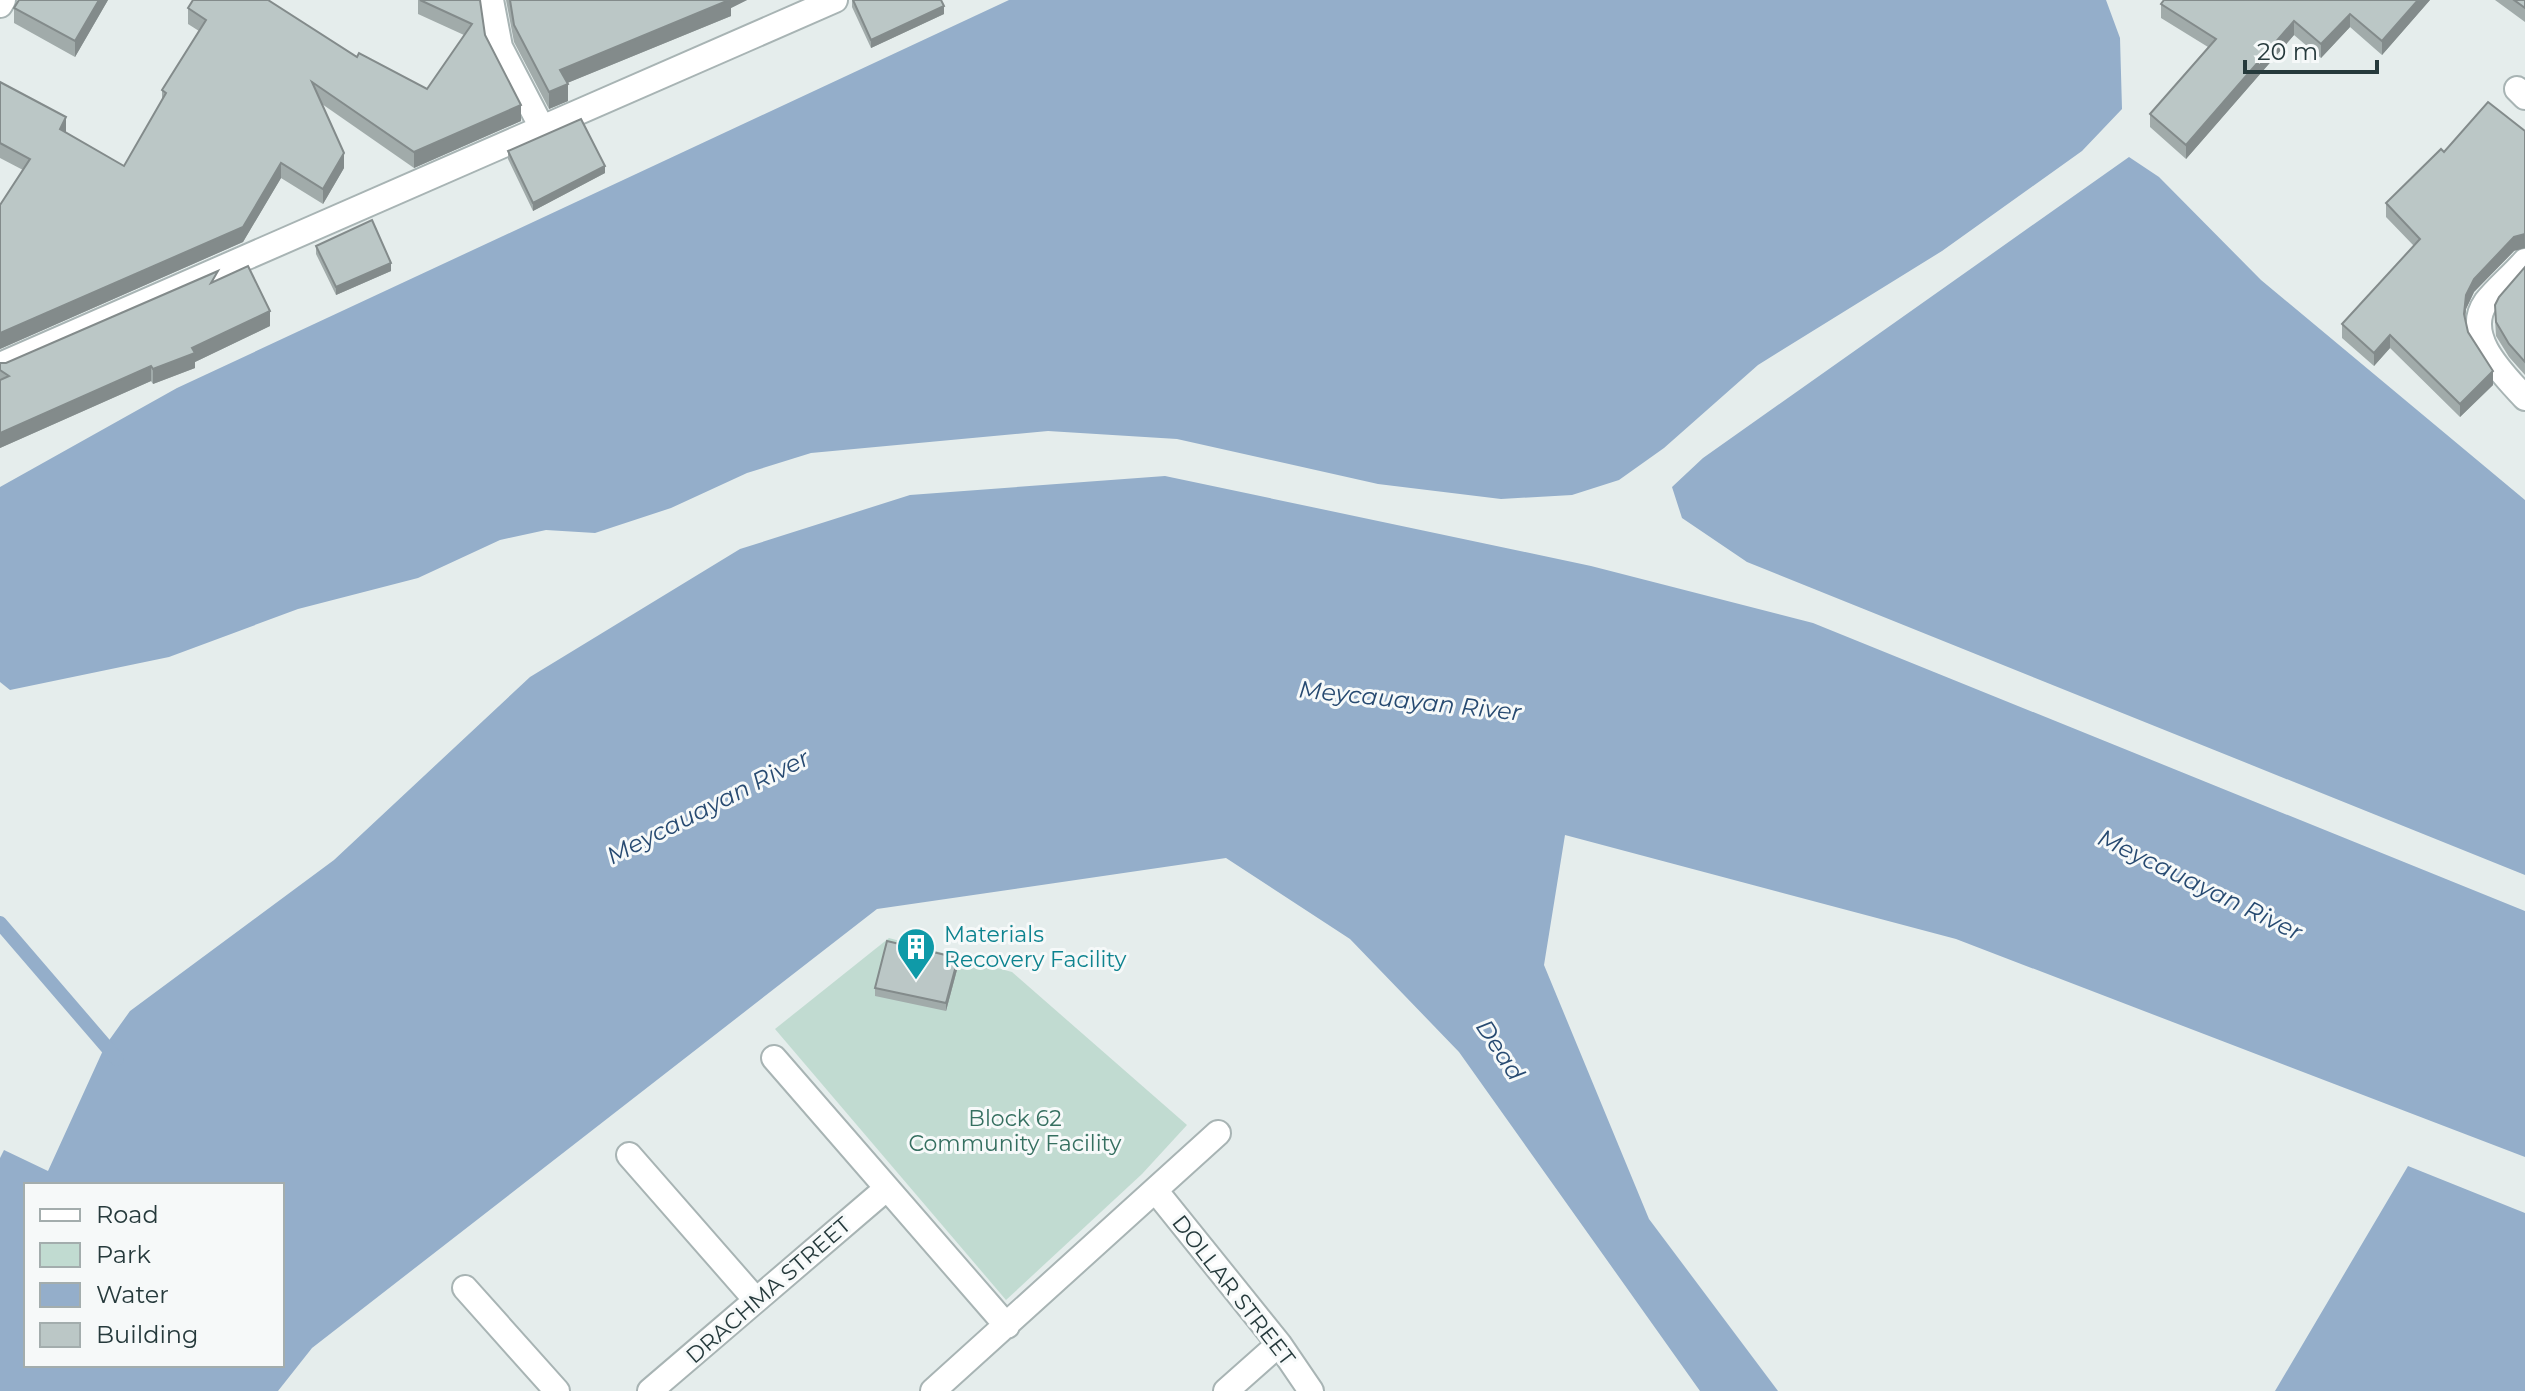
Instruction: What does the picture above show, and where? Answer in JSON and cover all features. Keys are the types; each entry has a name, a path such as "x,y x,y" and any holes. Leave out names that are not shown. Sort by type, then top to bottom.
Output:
{"street":[{"path":"491,0 500,47 542,128"},
{"path":"0,365 835,0"},
{"path":"2525,261 2485,304 2479,322 2492,361 2525,398"},
{"path":"774,1058 1007,1326"},
{"path":"933,1391 1218,1133"},
{"path":"629,1155 756,1300"},
{"name":"DRACHMA STREET","path":"650,1391 886,1189"},
{"name":"DOLLAR STREET","path":"1155,1190 1279,1344 1311,1391"},
{"path":"465,1288 557,1391"},
{"path":"1226,1391 1279,1344"}],"green space":[{"name":"Block 62 Community Facility","path":"889,938 1012,972 1187,1125 1142,1174 1006,1300 775,1029"}],"water":[{"path":"1009,0 2106,0 2120,38 2122,109 2082,151 1942,251 1758,365 1664,448 1619,480 1572,495 1501,499 1378,484 1177,439 1048,431 811,453 747,473 671,508 595,533 546,530 500,540 418,578 298,609 169,657 10,690 0,682 0,487 177,388"},
{"path":"2129,157 2159,177 2261,280 2525,500 2525,875 1747,562 1682,518 1672,487 1703,458"},
{"path":"1165,476 1591,566 1813,623 2525,911 2525,1157 1956,939 1565,835 1544,965 1649,1219 1778,1391 1700,1391 1459,1052 1350,939 1226,858 877,909 312,1348 278,1391 0,1391 0,1158 4,1150 48,1171 105,1046 130,1011 334,860 530,677 740,549 910,495"},
{"path":"2408,1166 2525,1213 2525,1391 2275,1391"}],"building":[{"path":"19,0 99,0 75,41 14,8"},
{"path":"193,0 268,0 357,57 359,53 427,89 472,24 420,0 480,0 485,35 521,105 414,152 312,82 344,153 323,189 281,163 243,227 0,333 0,205 30,159 0,143 0,82 66,117 60,129 124,166 166,93 162,90 206,20 188,8"},
{"path":"510,0 729,0 560,70 568,84 549,92 514,25"},
{"path":"853,0 941,0 944,6 871,40"},
{"path":"2164,0 2418,0 2382,41 2350,14 2321,44 2294,21 2186,145 2150,114 2216,39 2161,4"},
{"path":"2514,0 2525,0 2525,8"},
{"path":"2488,102 2525,131 2525,234 2514,237 2474,279 2466,295 2464,314 2468,332 2493,371 2460,404 2390,335 2374,353 2342,324 2420,239 2386,203 2441,149 2444,152"},
{"path":"581,119 605,166 533,203 508,151"},
{"path":"372,220 391,263 336,287 316,246"},
{"path":"248,266 270,311 192,348 195,353 153,369 151,366 0,433 0,380 9,376 0,370 0,363 218,271 211,283"},
{"path":"2525,267 2525,362 2496,322 2495,305"},
{"name":"Materials Recovery Facility","path":"887,941 958,958 946,1003 875,988"}],"waterway":[{"path":"0,923 117,1059"}],"place":[{"name":"Materials Recovery Facility","path":"916,981"}],"water label":[{"name":"Meycauayan River","path":"1410,701"},
{"name":"Meycauayan River","path":"708,807"},
{"name":"Meycauayan River","path":"2200,885"},
{"name":"Dead","path":"1500,1050"}]}
